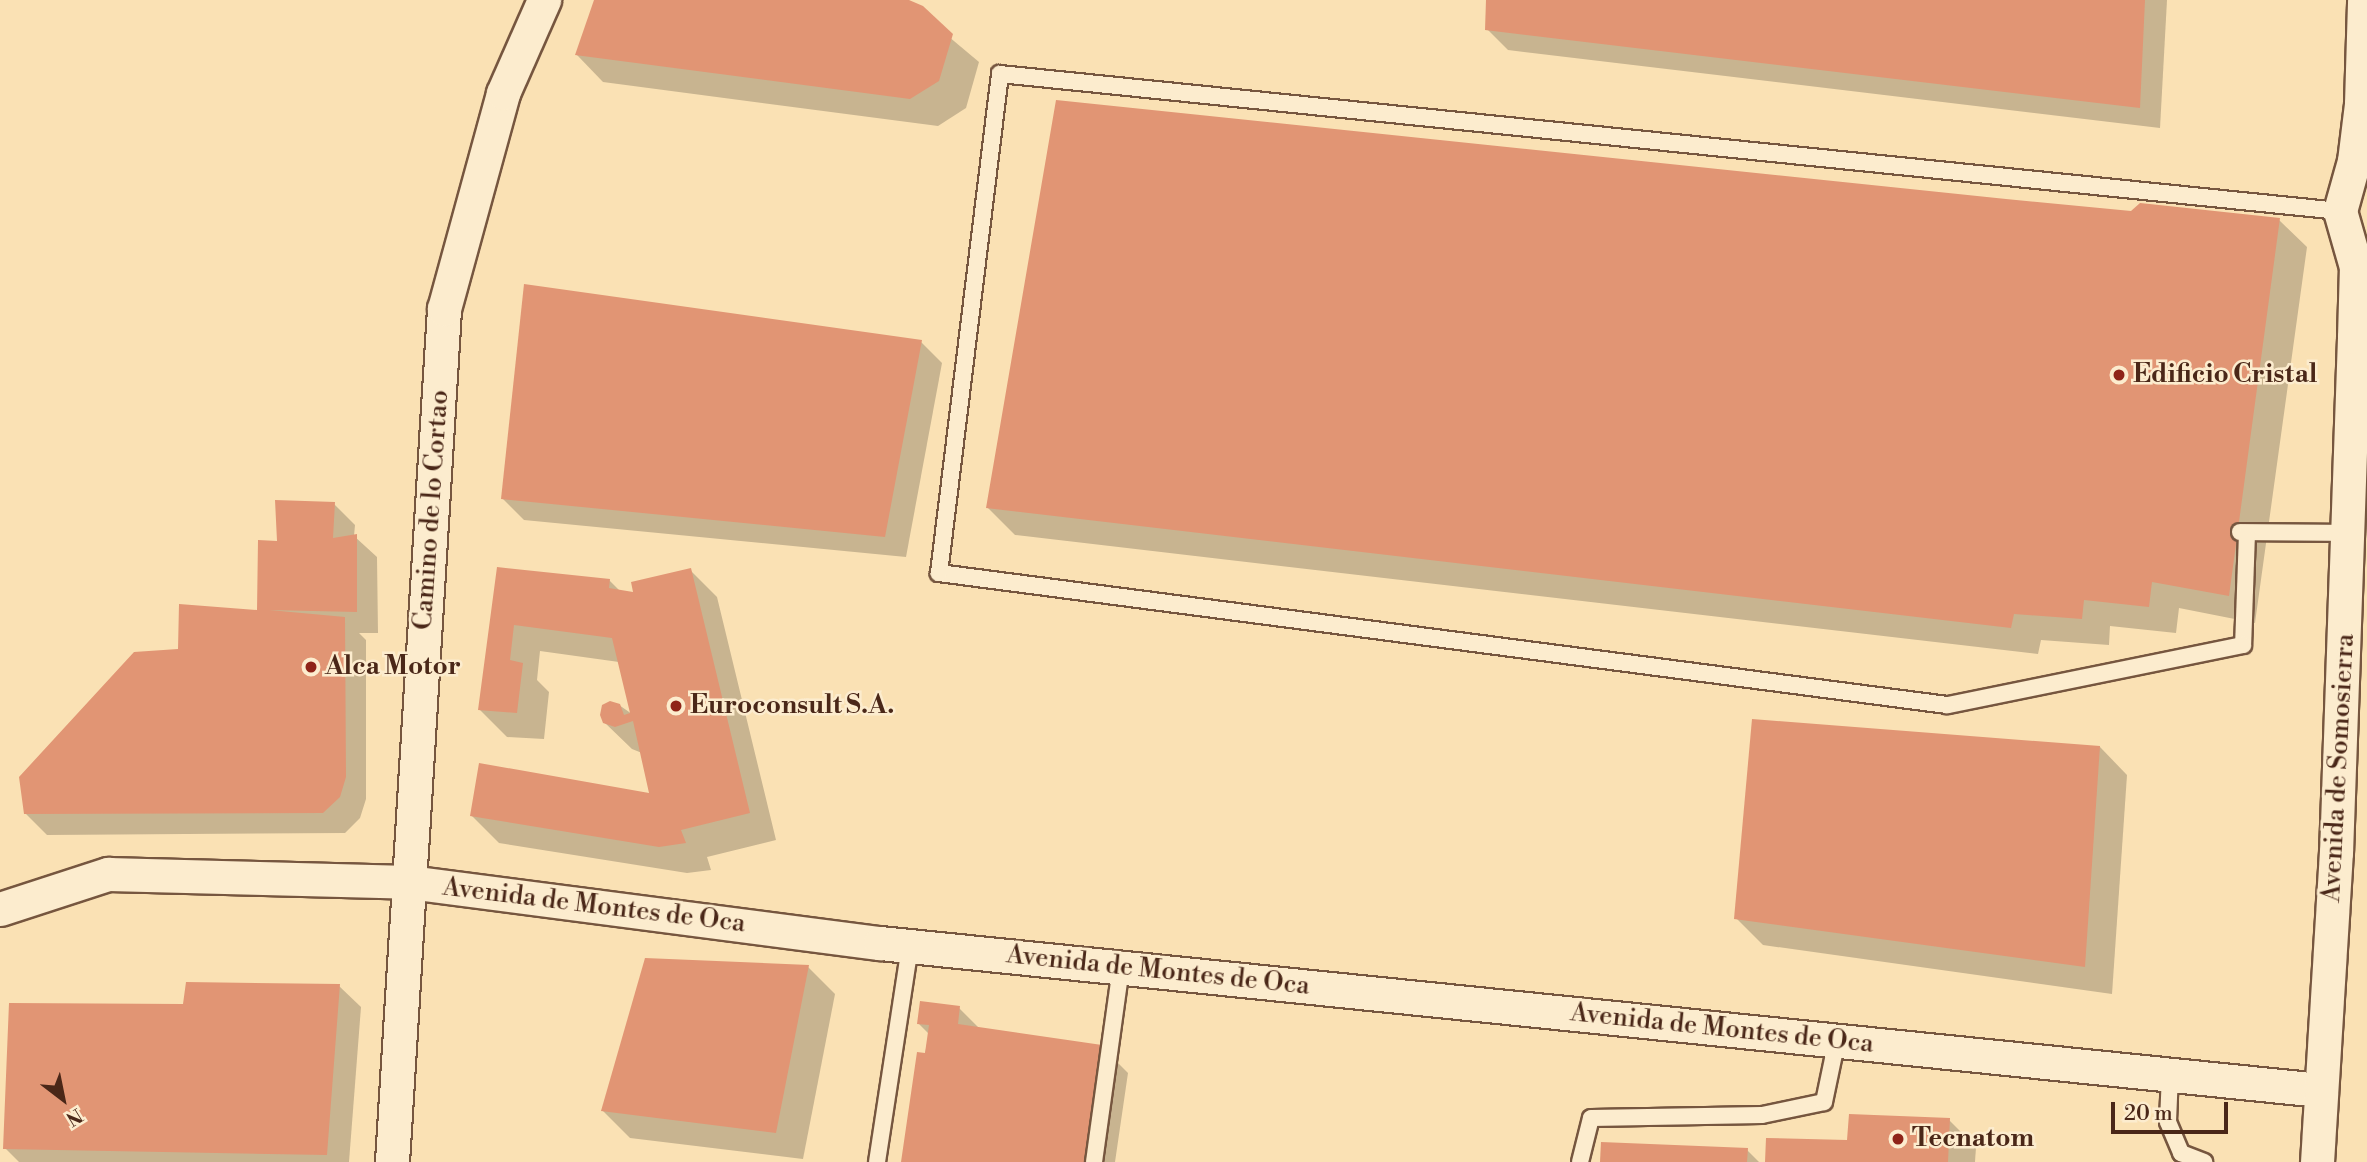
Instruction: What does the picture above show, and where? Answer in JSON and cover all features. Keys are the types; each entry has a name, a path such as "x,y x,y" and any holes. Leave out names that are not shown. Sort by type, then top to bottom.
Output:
{"street":[{"name":"Camino de lo Cortao","path":"392,1162 444,309 503,93 544,0"},
{"path":"2354,211 2364,0"},
{"name":"Avenida de Somosierra","path":"2318,1162 2320,1090 2336,853 2356,267 2354,211"},
{"name":"Avenida de Montes de Oca","path":"0,909 108,874 409,882 910,946 2320,1090"}],"lane":[{"path":"2348,533 2242,532 2243,645 1947,705 939,573 1000,74 2354,211"},
{"path":"877,1162 910,946"},
{"path":"1094,1162 1121,967"},
{"path":"1580,1162 1591,1118 1762,1115 1824,1102 1837,1041"},
{"path":"2170,1074 2168,1122 2181,1153 2204,1162"}],"building":[{"path":"594,0 909,0 923,6 953,34 939,81 910,99 575,55"},
{"path":"1486,0 2145,0 2140,108 1485,30"},
{"path":"1056,100 2006,199 2131,211 2140,203 2280,218 2229,596 2152,582 2149,607 2084,600 2082,619 2014,614 2011,628 986,508"},
{"path":"524,284 922,340 885,537 501,499"},
{"path":"275,500 335,502 333,538 357,534 357,612 269,610 345,617 346,777 340,797 323,813 24,814 19,777 134,652 178,649 179,604 257,610 258,540 277,541"},
{"name":"Euroconsult S.A.","path":"497,567 610,579 609,588 633,592 631,582 691,568 750,813 681,830 686,843 659,847 470,816 479,763 649,793 633,721 615,727 603,723 600,715 602,705 610,701 620,704 624,715 630,713 612,638 514,625 510,660 523,663 517,713 478,710"},
{"path":"1752,719 2100,746 2085,967 1734,919"},
{"path":"645,958 809,965 776,1133 601,1111"},
{"path":"186,982 340,984 327,1155 3,1149 9,1003 183,1004"},
{"path":"920,1001 960,1006 958,1024 1102,1045 1084,1162 901,1162 917,1052 925,1053 929,1025 917,1024"},
{"name":"Tecnatom","path":"1849,1114 1950,1118 1948,1162 1765,1162 1766,1138 1847,1140"},
{"path":"1601,1142 1748,1148 1747,1162 1600,1162"}],"place":[{"name":"Edificio Cristal","path":"2119,375"},
{"name":"Alca Motor","path":"311,667"},
{"name":"Euroconsult S.A.","path":"676,706"},
{"name":"Tecnatom","path":"1898,1139"}]}
